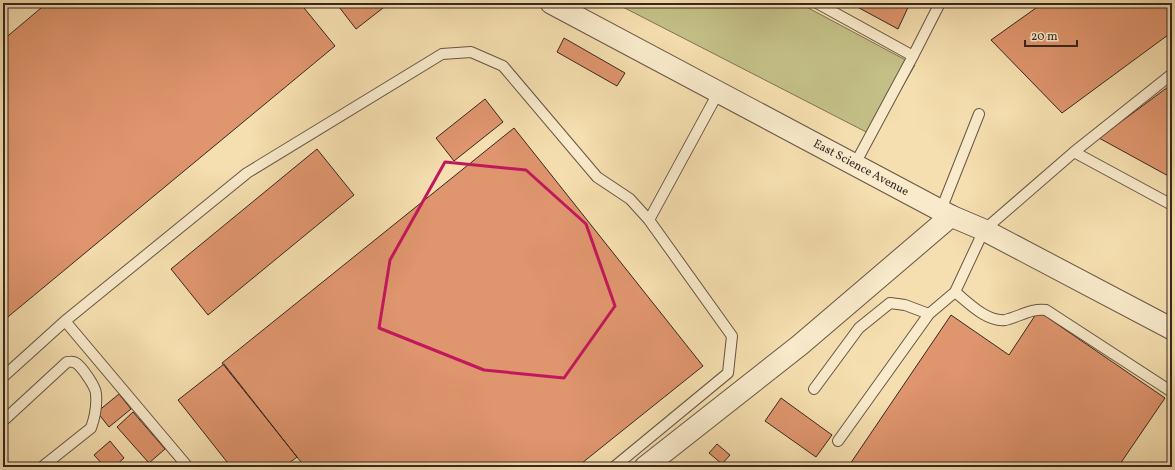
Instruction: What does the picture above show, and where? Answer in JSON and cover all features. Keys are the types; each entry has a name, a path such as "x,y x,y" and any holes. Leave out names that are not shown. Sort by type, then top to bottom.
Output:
{"street":[{"name":"East Science Avenue","path":"551,3 574,8 718,92 946,213 984,230 1172,329"},
{"path":"645,467 800,345 946,213"}],"lane":[{"path":"817,3 913,56"},
{"path":"855,164 940,3"},
{"path":"3,377 65,320 247,173 442,54 471,52 503,66 597,177 630,199 649,220 732,336 728,373 614,467"},
{"path":"838,441 929,314 955,292 984,230 1074,152 1172,74"},
{"path":"649,220 718,92"},
{"path":"946,213 979,114"},
{"path":"1074,152 1172,205"},
{"path":"955,292 988,318 1004,320 1031,310 1046,310 1172,392"},
{"path":"814,389 859,328 890,303 904,305 929,314"},
{"path":"65,320 188,467"},
{"path":"3,421 67,362 72,361 77,364 95,388 96,398 94,419 91,428 42,467"}],"highlighted area":[{"path":"445,162 526,170 586,224 615,306 564,378 484,370 379,328 390,260"}],"shaded area":[{"path":"615,3 799,3 915,65 874,136"}],"building":[{"path":"47,3 300,3 335,46 3,321 3,40"},
{"path":"336,3 379,3 383,8 356,29"},
{"path":"850,3 910,3 898,29"},
{"path":"1043,3 1172,3 1172,32 1062,113 991,40"},
{"path":"564,38 625,73 617,86 557,52"},
{"path":"1172,84 1172,178 1099,138"},
{"path":"485,99 503,122 454,161 436,138"},
{"path":"514,128 703,366 577,467 305,467 222,363"},
{"path":"317,149 354,195 208,315 171,269"},
{"path":"1038,311 1165,398 1118,467 848,467 951,315 1009,355"},
{"path":"224,364 297,457 284,467 231,467 178,400"},
{"path":"119,394 131,409 109,427 97,412"},
{"path":"781,398 832,435 816,457 765,421"},
{"path":"133,412 165,449 149,463 117,427"},
{"path":"110,441 124,458 114,467 105,467 94,455"},
{"path":"717,444 730,455 722,464 709,453"}]}
